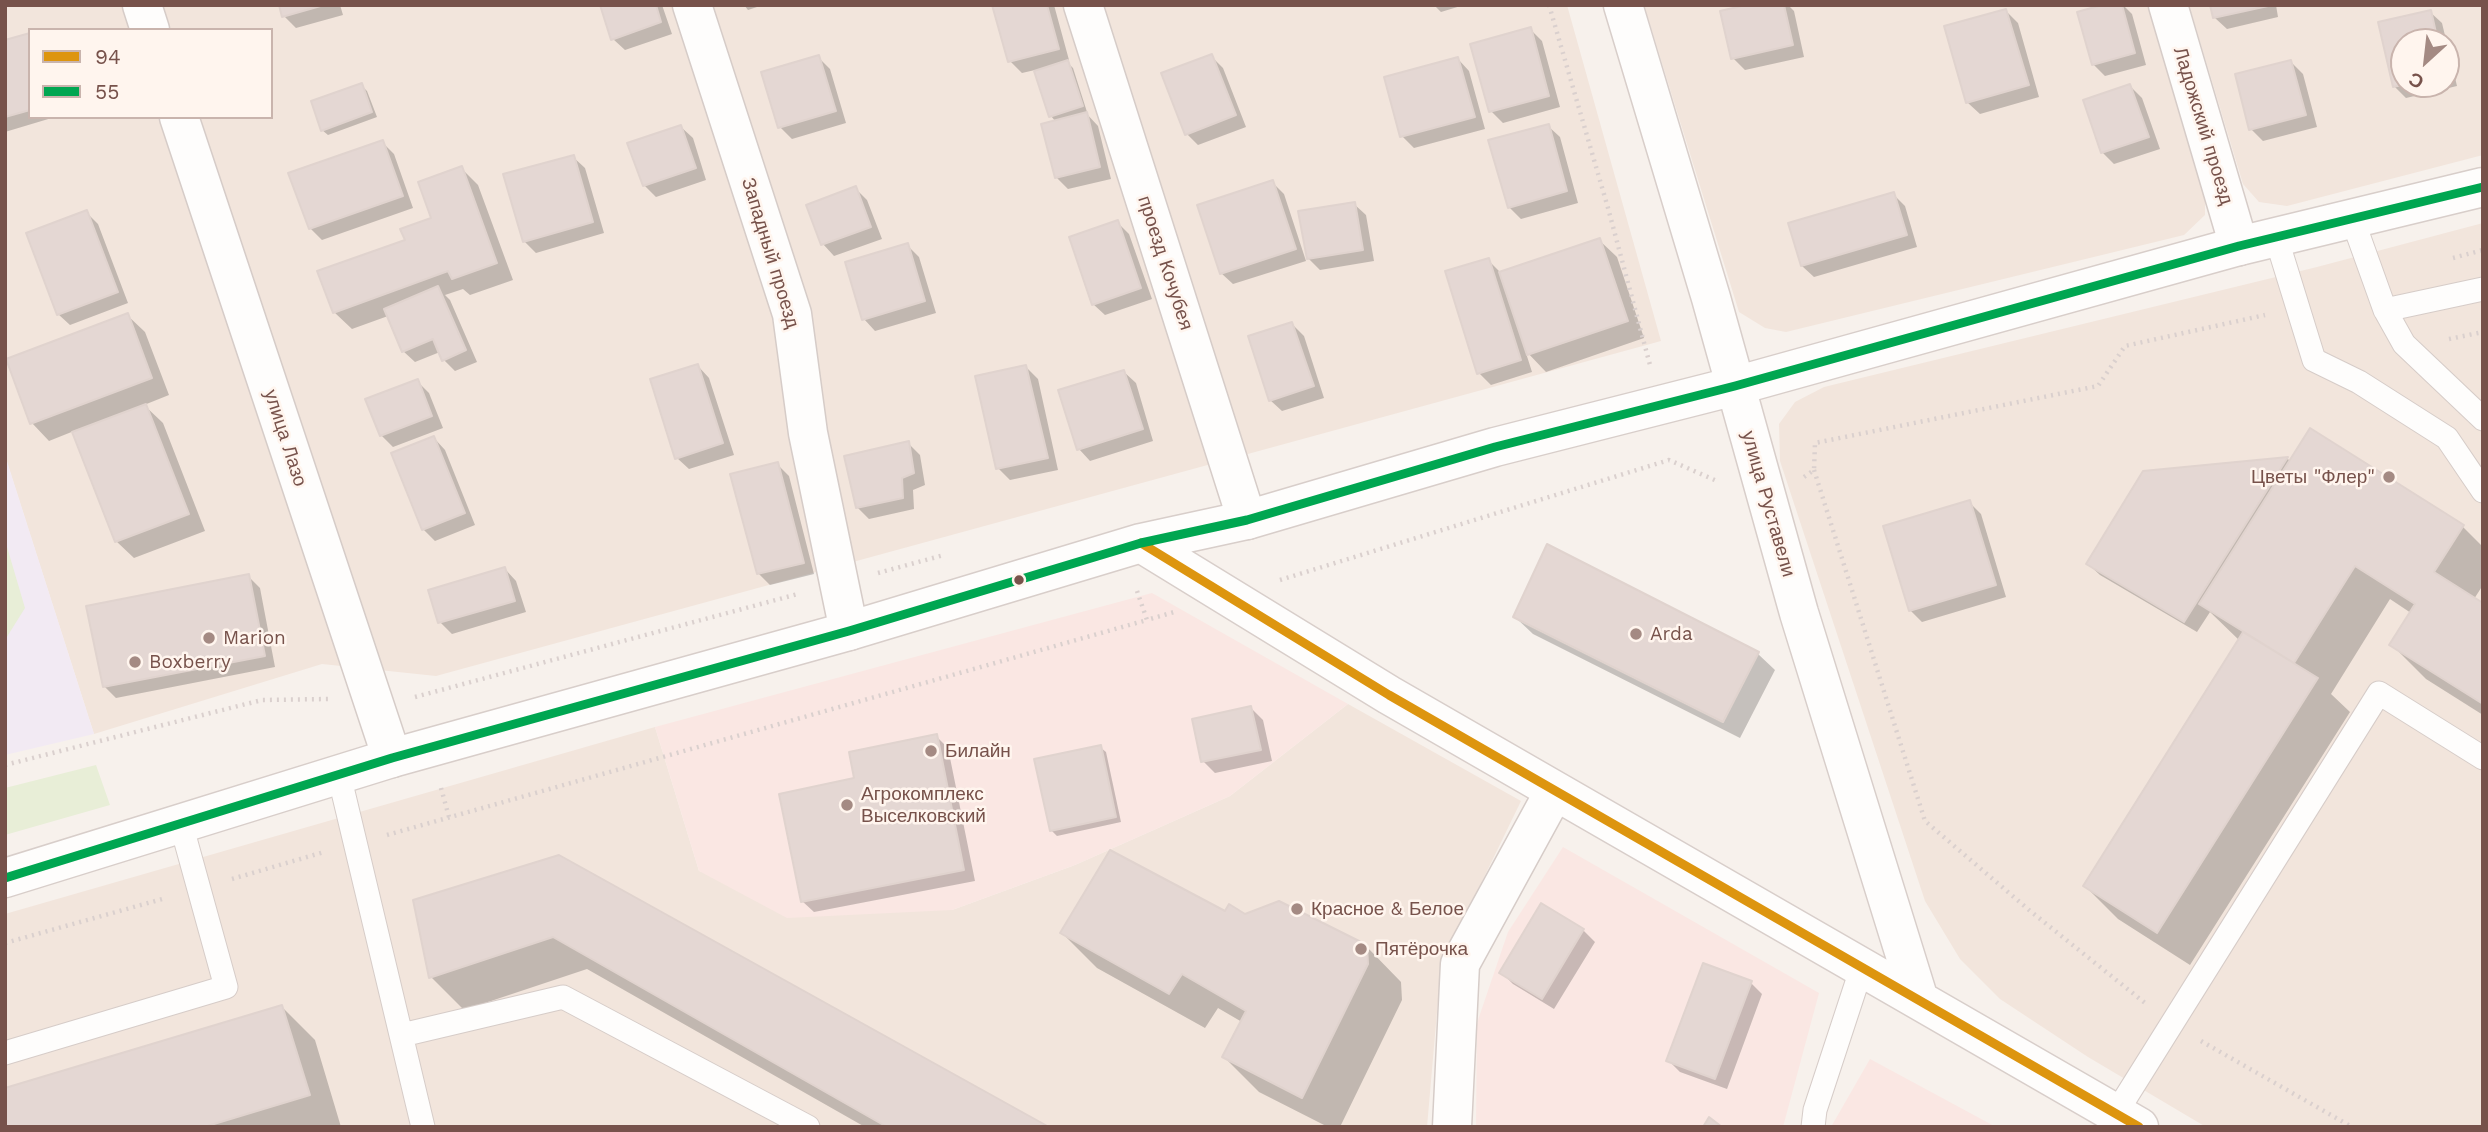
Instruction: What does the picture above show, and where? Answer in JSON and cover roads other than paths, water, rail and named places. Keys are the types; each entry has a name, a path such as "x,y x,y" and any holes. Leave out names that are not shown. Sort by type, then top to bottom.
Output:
{"street":[{"path":"142,5 149,28"},
{"name":"Западный проезд","path":"692,5 792,314 808,433 849,631"},
{"name":"проезд Кочубея","path":"1083,5 1247,520"},
{"name":"улица Руставели","path":"1623,5 1711,298 1799,613 1919,1000"},
{"name":"Ладожский проезд","path":"2168,5 2239,246"},
{"name":"улица Лазо","path":"180,119 393,758"},
{"path":"5,878 393,758 849,631 1141,543 1247,520 1495,447 1735,386 2239,246 2483,187"},
{"path":"1141,543 1389,695 1554,792 2128,1120"},
{"path":"1452,1127 1460,964 1554,792"}],"lane":[{"path":"2352,218 2385,310 2404,344 2483,419"},
{"path":"2276,237 2314,360 2359,382 2446,438 2483,491"},
{"path":"2385,310 2483,289"},
{"path":"2128,1120 2172,1025 2379,693 2483,758"},
{"path":"339,775 422,1127"},
{"path":"5,1053 226,987 181,824"},
{"path":"1812,1127 1815,1110 1862,967"},
{"path":"402,1035 563,997 808,1127"}],"place":[{"name":"Цветы \"Флер\"","path":"2389,477"},
{"name":"Arda","path":"1636,634"},
{"name":"Marion","path":"209,638"},
{"name":"Boxberry","path":"135,662"},
{"name":"Билайн","path":"931,751"},
{"name":"Агрокомплекс Выселковский","path":"847,805"},
{"name":"Красное & Белое","path":"1297,909"},
{"name":"Пятёрочка","path":"1361,949"}]}
